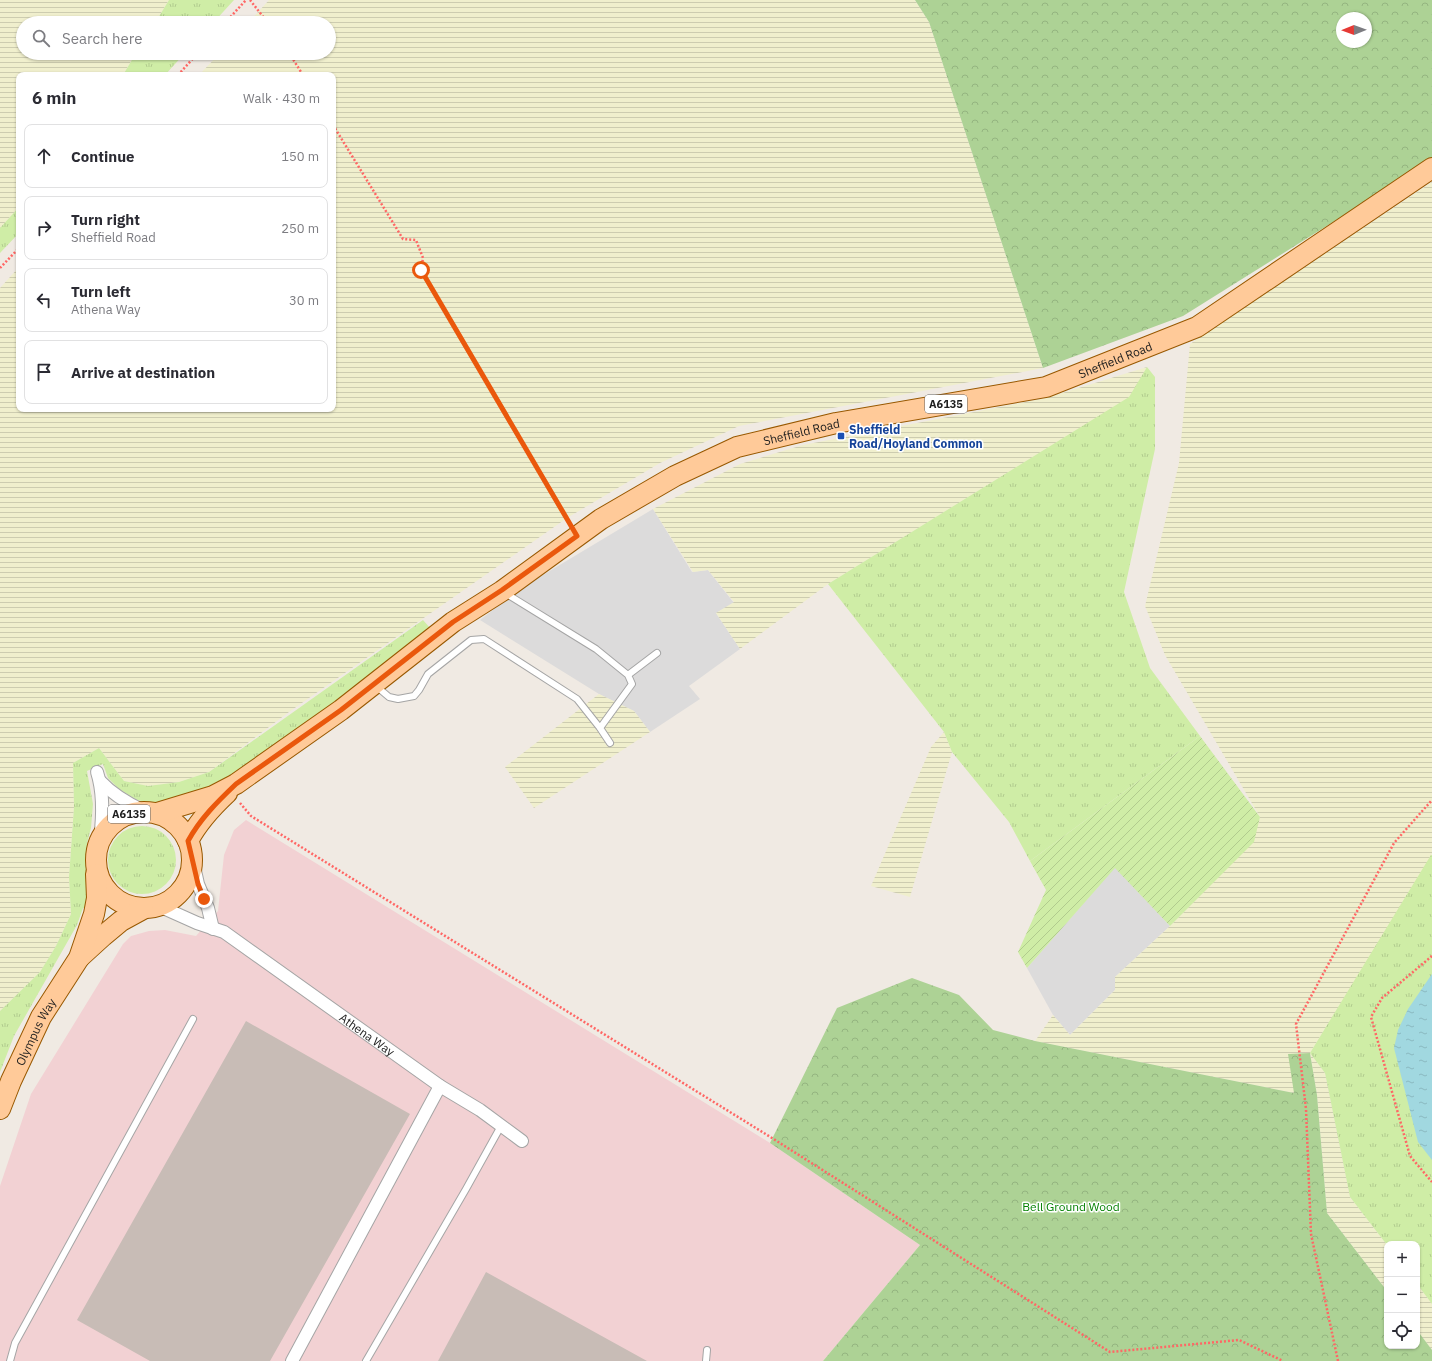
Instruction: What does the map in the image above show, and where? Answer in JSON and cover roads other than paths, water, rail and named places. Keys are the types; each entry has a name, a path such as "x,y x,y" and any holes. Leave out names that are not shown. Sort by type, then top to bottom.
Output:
{"main road":[{"name":"Sheffield Road","path":"190,849 196,827 232,788 312,731 453,622 502,590 600,519 675,476 737,447 836,423 1046,387 1197,328 1432,168"},
{"name":"Sheffield Road","path":"150,812 213,796 232,788"},
{"name":"Olympus Way","path":"79,958 94,914 97,898 96,854 100,839 108,828 118,819 130,813 150,812"},
{"name":"A6135","path":"150,812 169,819 180,827 190,849"},
{"name":"Olympus Way","path":"0,1109 10,1081 41,1016 79,958 121,921 173,899 184,887 191,873 190,849"},
{"name":"Olympus Way","path":"96,870 102,886 113,898 127,906 151,908"}],"street":[{"path":"100,839 103,817 99,776 110,791 119,798 150,812"},
{"path":"190,849 198,884 208,908 212,929"},
{"name":"Athena Way","path":"151,908 224,932 440,1086 480,1110 522,1141"},
{"path":"292,1361 440,1086"}],"lane":[{"path":"502,590 596,649 628,675 632,684 600,728"},
{"path":"374,684 389,697 398,699 414,696 428,674 471,640 484,639 577,699 600,728 610,744"},
{"path":"628,675 657,653"},
{"path":"10,1361 15,1343 193,1019"},
{"path":"366,1361 501,1126"},
{"path":"706,1361 707,1350"}],"water":[{"path":"1432,974 1432,1160 1418,1142 1394,1048 1398,1030 1408,1009"}],"place":[{"name":"Sheffield Road/Hoyland Common","path":"841,436"}],"park label":[{"name":"Bell Ground Wood","path":"1071,1206"}]}
